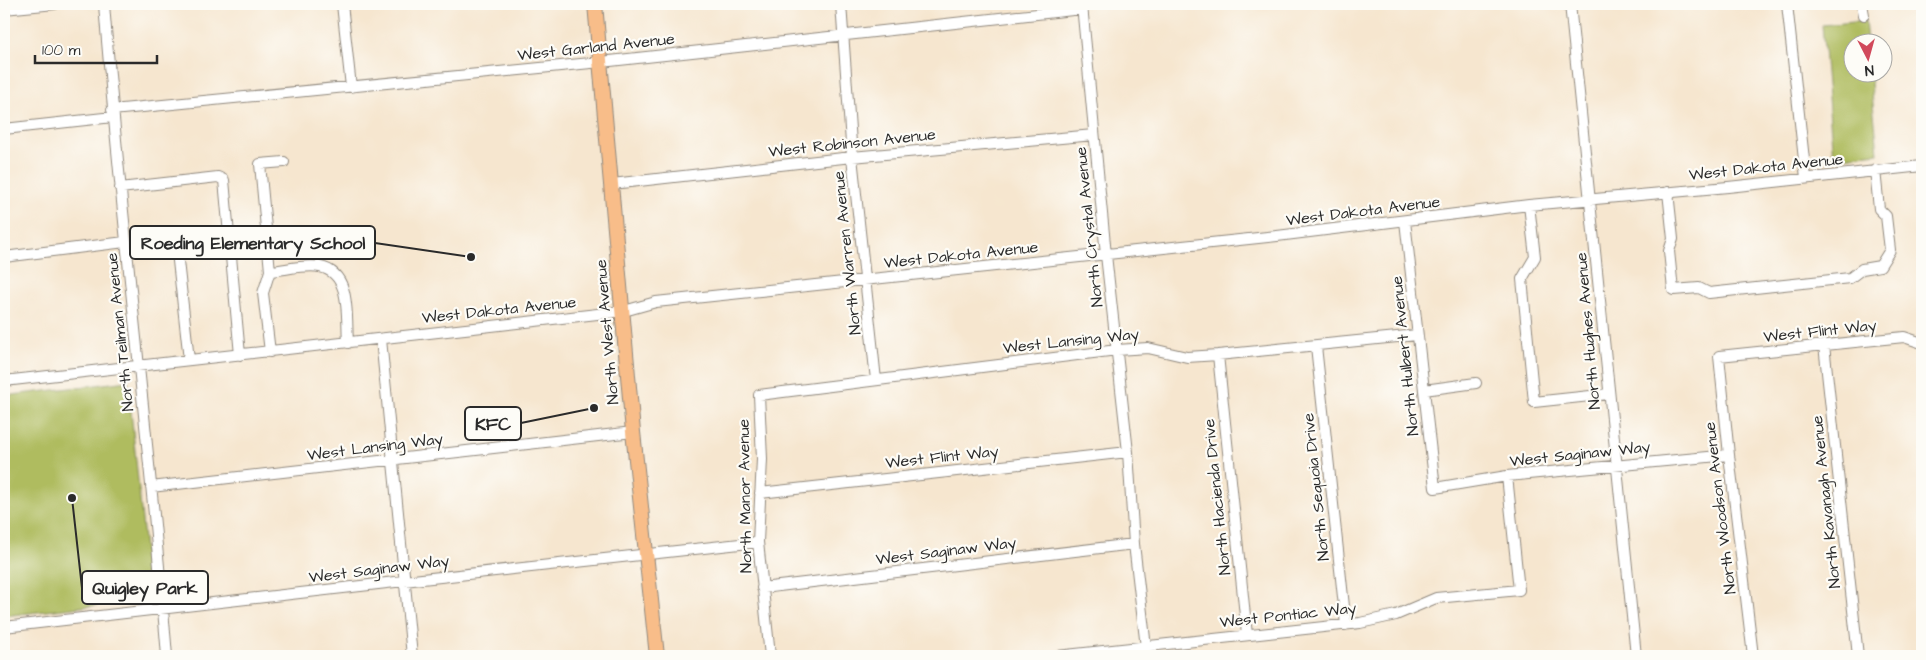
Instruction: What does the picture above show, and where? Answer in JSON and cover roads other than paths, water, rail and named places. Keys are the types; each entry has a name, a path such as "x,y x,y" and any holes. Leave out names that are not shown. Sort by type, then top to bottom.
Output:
{"main road":[{"name":"North West Avenue","path":"595,4 634,432 657,656"}],"street":[{"path":"4,9 55,4"},
{"name":"North Teilman Avenue","path":"104,4 112,114 140,366 166,656"},
{"path":"342,4 351,87"},
{"name":"North Warren Avenue","path":"841,4 852,157 876,380"},
{"name":"North Hughes Avenue","path":"1570,4 1636,656"},
{"path":"1788,4 1806,178"},
{"path":"1862,4 1864,15"},
{"name":"West Garland Avenue","path":"4,129 217,100 844,36 1082,7"},
{"name":"North Crystal Avenue","path":"1082,7 1106,255 1128,452 1134,544 1147,651"},
{"name":"West Robinson Avenue","path":"612,184 852,157 1094,135"},
{"path":"270,352 263,293 270,271 260,164 284,162"},
{"name":"West Dakota Avenue","path":"4,381 624,312 656,302 1405,222 1529,205 1922,166"},
{"path":"1668,192 1673,239 1669,251 1674,290 1698,288 1709,293 1850,278 1862,269 1880,266 1890,250 1886,216 1879,209 1875,170"},
{"path":"120,188 218,177 224,180 240,355"},
{"path":"1529,205 1535,257 1522,279 1534,402 1609,394"},
{"name":"North Hulbert Avenue","path":"1405,222 1435,488"},
{"path":"4,257 125,242"},
{"path":"176,243 189,360"},
{"path":"270,271 314,267 325,269 337,275 343,288 348,343"},
{"name":"West Lansing Way","path":"759,395 1116,350 1148,348 1187,357 1417,335"},
{"name":"West Flint Way","path":"1720,356 1904,337 1922,343"},
{"path":"381,339 412,656"},
{"name":"North Kavanagh Avenue","path":"1824,345 1858,656"},
{"name":"North Sequoia Drive","path":"1316,346 1346,625"},
{"name":"North Hacienda Drive","path":"1218,355 1246,635"},
{"name":"North Woodson Avenue","path":"1720,356 1729,455 1753,656"},
{"path":"1424,390 1476,383"},
{"name":"North Manor Avenue","path":"759,395 762,459 758,542 770,656"},
{"name":"West Lansing Way","path":"151,488 634,432"},
{"name":"West Flint Way","path":"760,492 1128,452"},
{"name":"West Saginaw Way","path":"1435,488 1507,476 1729,455"},
{"name":"West Pontiac Way","path":"1057,656 1147,651 1246,635 1346,625 1386,618 1436,598 1519,590 1507,476"},
{"name":"West Saginaw Way","path":"4,628 404,580 758,542"},
{"name":"West Saginaw Way","path":"762,588 1134,544"}],"place":[{"name":"Roeding Elementary School","path":"471,257"},
{"name":"KFC","path":"594,408"},
{"name":"Quigley Park","path":"72,498"}]}
